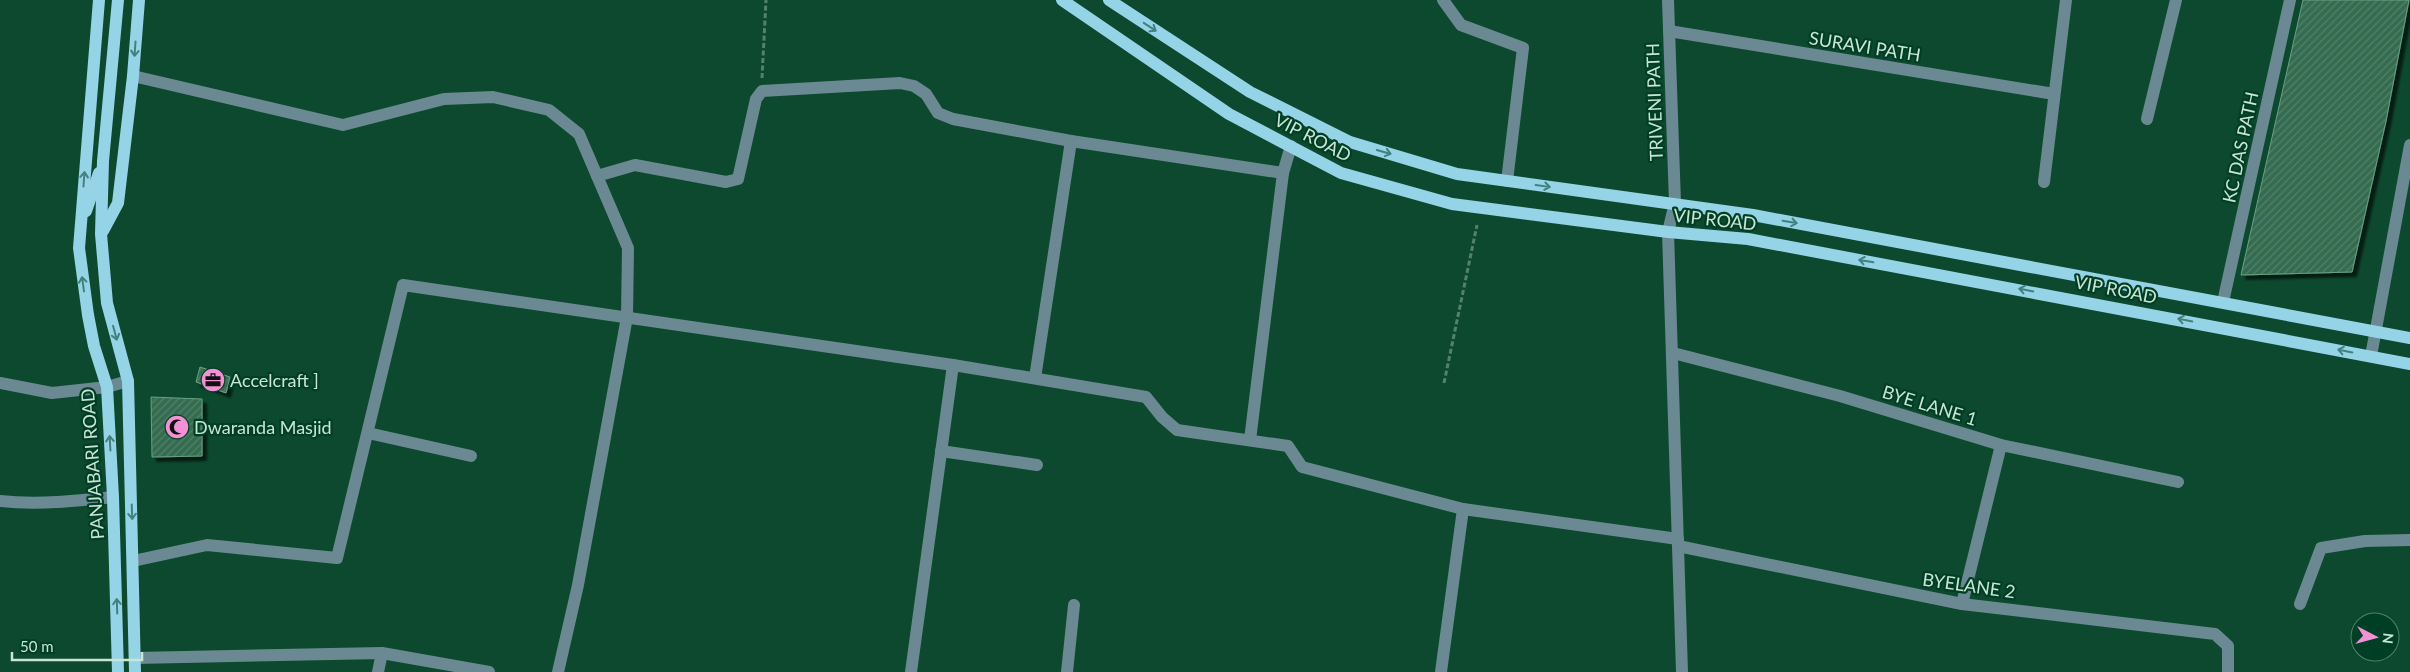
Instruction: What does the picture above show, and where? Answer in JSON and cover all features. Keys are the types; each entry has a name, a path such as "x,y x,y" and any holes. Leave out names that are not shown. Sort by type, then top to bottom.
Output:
{"main road":[{"path":"80,227 96,64 99,0"},
{"path":"80,227 103,161 118,0"},
{"path":"101,234 118,203 133,76 139,0"},
{"name":"VIP ROAD","path":"1062,0 1229,114 1341,173 1452,204 1668,232 1748,239 2410,364"},
{"name":"VIP ROAD","path":"1109,0 1250,92 1350,142 1457,174 1675,202 1954,251 2410,338"},
{"name":"PANJABARI ROAD","path":"103,161 101,234 107,303 128,381 135,672"},
{"name":"PANJABARI ROAD","path":"80,227 80,248 88,315 94,346 107,387 113,497 118,672"}],"street":[{"path":"1443,0 1460,25 1523,48 1507,181"},
{"name":"TRIVENI PATH","path":"1668,0 1675,202 1668,232 1682,672"},
{"path":"2044,182 2066,0"},
{"path":"2147,119 2176,0"},
{"name":"KC DAS PATH","path":"2224,302 2290,0"},
{"name":"SURAVI PATH","path":"1669,31 2054,94"},
{"path":"133,76 343,125 444,99 492,97 549,110 579,134 628,248 627,317 578,585 558,672"},
{"path":"597,176 635,165 726,182 738,179 756,98 762,91 900,83 914,86 926,94 938,113 953,119 1071,140 1283,173"},
{"path":"1035,378 1071,140"},
{"path":"2371,356 2410,145"},
{"path":"1250,440 1283,173 1291,146"},
{"name":"BYELANE 2","path":"368,433 403,285 953,365 1146,397 1162,417 1177,430 1288,446 1302,467 1463,509 1678,542 1962,604 2215,634 2228,646 2228,672"},
{"name":"BYE LANE 1","path":"1673,353 1840,396 2001,446 2178,482"},
{"path":"911,672 953,365"},
{"path":"0,383 52,393 107,387 128,381"},
{"path":"133,561 207,545 337,558 368,433 471,456"},
{"path":"1962,604 2001,446"},
{"path":"941,451 1037,465"},
{"path":"0,501 18,503 72,502 113,497"},
{"path":"1441,672 1463,509"},
{"path":"2300,604 2321,548 2366,541 2410,540"},
{"path":"1067,672 1074,605"},
{"path":"135,658 382,653 489,672"},
{"path":"378,672 382,653"}],"path":[{"path":"762,91 766,0"},
{"path":"1444,383 1477,225"}],"building":[{"path":"2303,0 2409,0 2386,121 2352,272 2241,275"},
{"name":"Accelcraft ]","path":"200,367 230,377 226,393 196,382"},
{"name":"Dwaranda Masjid","path":"151,397 202,399 202,456 152,457"}],"place":[{"name":"Accelcraft ]","path":"213,380"},
{"name":"Dwaranda Masjid","path":"177,427"}]}
